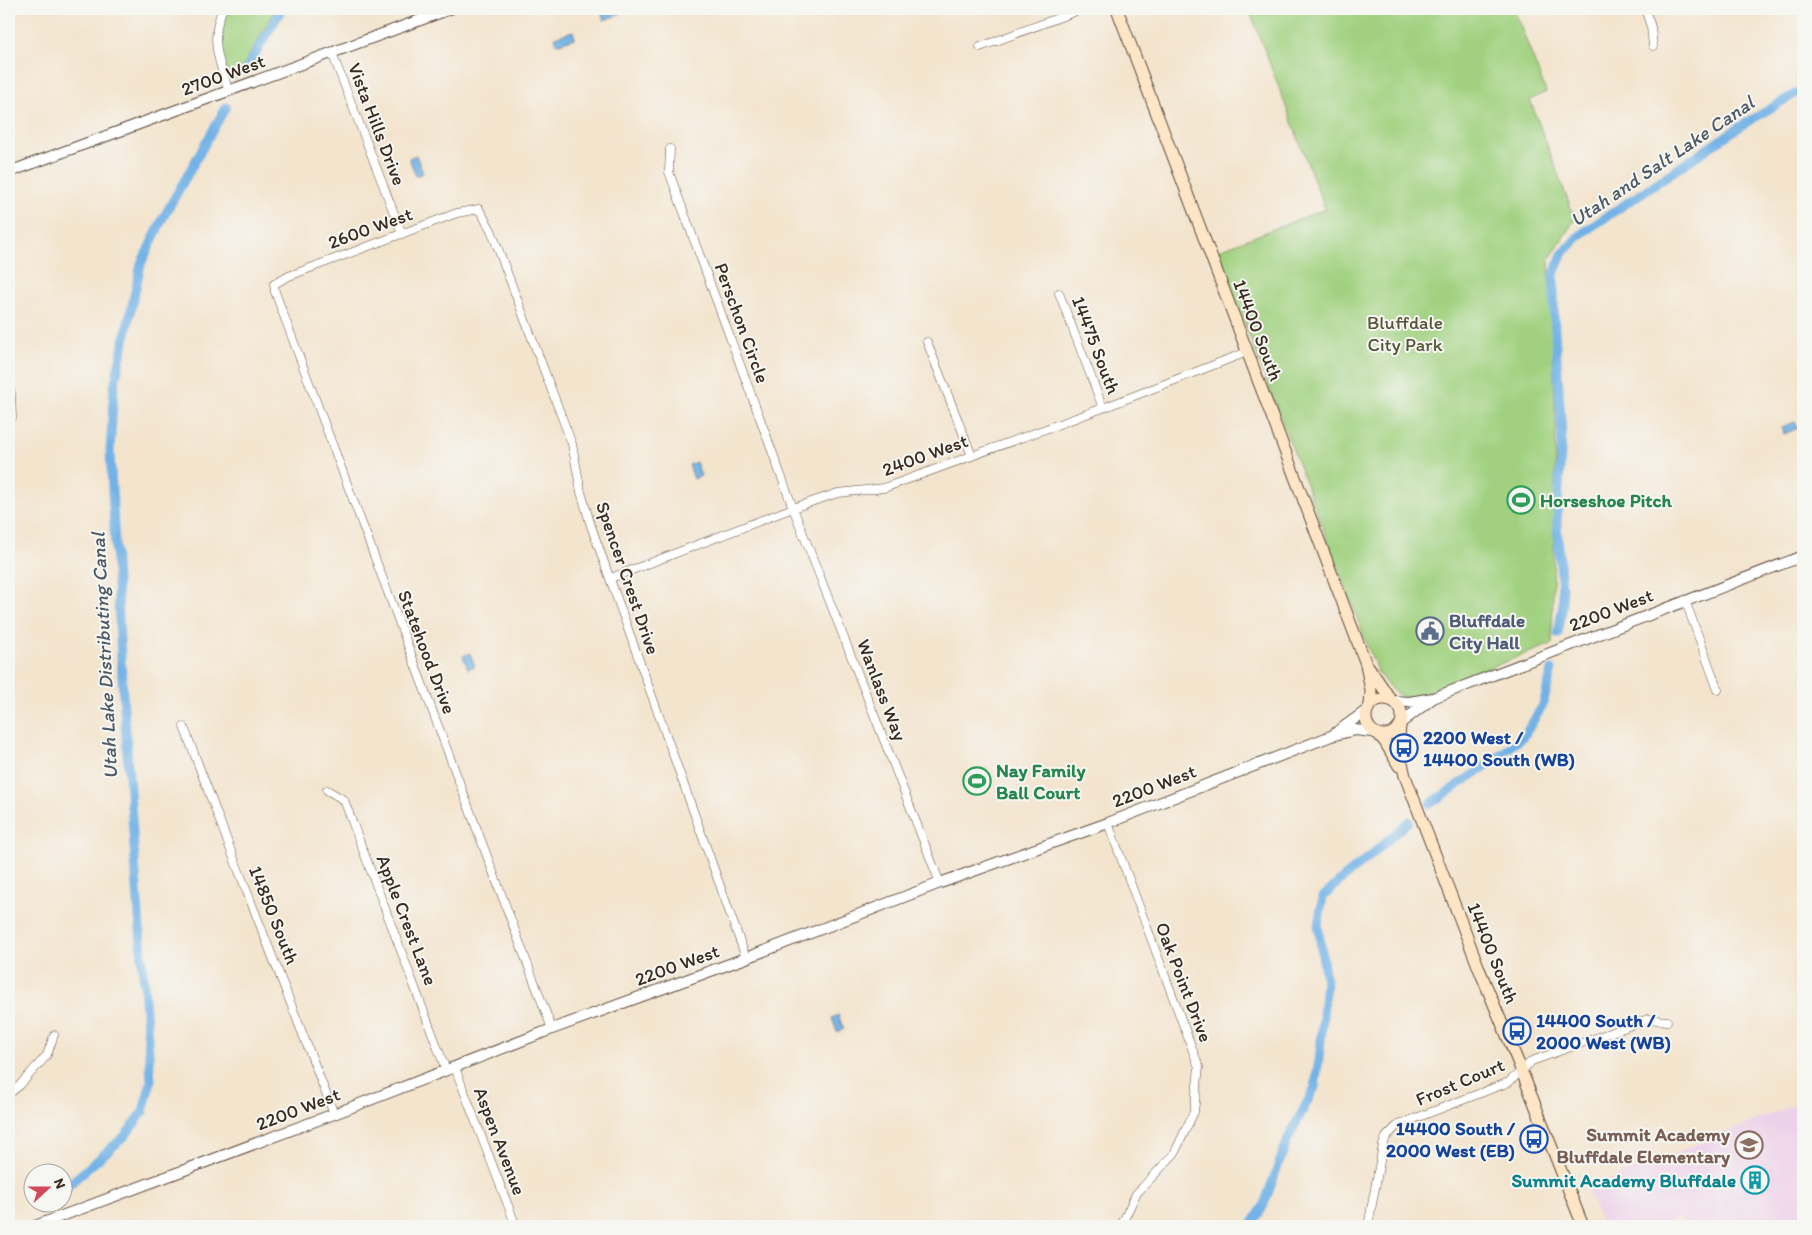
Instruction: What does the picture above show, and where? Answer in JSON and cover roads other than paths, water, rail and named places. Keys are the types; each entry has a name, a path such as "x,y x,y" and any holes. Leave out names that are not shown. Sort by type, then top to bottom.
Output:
{"main road":[{"name":"14400 South","path":"1117,9 1366,664 1371,692 1368,708"},
{"name":"14400 South","path":"1366,664 1393,700"},
{"path":"1378,699 1393,700 1403,715 1401,725 1390,734 1376,733 1367,722 1368,708 1378,699"},
{"name":"14400 South","path":"1401,725 1398,745 1405,776 1480,971 1522,1071 1582,1226"},
{"name":"14400 South","path":"1376,733 1385,742 1405,776"}],"street":[{"path":"223,9 219,17 215,41 219,63 229,91"},
{"name":"2700 West","path":"9,172 450,9"},
{"path":"980,47 1082,9"},
{"path":"1645,9 1651,27 1653,46"},
{"name":"Vista Hills Drive","path":"332,53 402,234"},
{"name":"Perschon Circle","path":"670,148 669,172 793,508"},
{"name":"2600 West","path":"274,284 297,272 457,213 480,209"},
{"name":"Spencer Crest Drive","path":"480,209 491,230 572,444 581,492 591,526 746,958"},
{"name":"Statehood Drive","path":"274,284 280,308 552,1030"},
{"name":"14475 South","path":"1059,293 1103,408"},
{"path":"927,342 972,456"},
{"name":"2400 West","path":"611,578 793,508 838,493 884,488 1103,408 1247,352"},
{"path":"9,386 12,418"},
{"name":"Wanlass Way","path":"793,508 940,883"},
{"name":"2200 West","path":"1393,700 1409,702 1433,698 1803,556"},
{"path":"1685,600 1718,690"},
{"name":"2200 West","path":"1401,725 1433,698"},
{"name":"2200 West","path":"1331,736 1368,708"},
{"name":"14850 South","path":"184,727 334,1114"},
{"name":"2200 West","path":"34,1226 940,883 1108,823 1331,736 1354,730 1376,733"},
{"name":"Apple Crest Lane","path":"327,790 344,800 450,1069"},
{"name":"Oak Point Drive","path":"1108,823 1199,1067 1194,1112 1174,1154 1136,1194 1121,1226"},
{"name":"Frost Court","path":"1368,1226 1383,1145 1391,1131 1405,1122 1509,1082 1532,1061 1648,1019 1666,1021"},
{"path":"9,1094 20,1085 47,1055 54,1035"},
{"name":"Aspen Avenue","path":"450,1069 516,1226"}],"water":[{"path":"609,9 618,9 620,14 604,20 601,12"},
{"path":"573,31 575,38 557,44 555,37"},
{"path":"416,155 423,173 416,176 409,158"},
{"path":"1795,422 1798,428 1784,434 1782,427"},
{"path":"696,462 701,476 694,479 689,465"},
{"path":"470,653 475,666 468,669 463,656"},
{"path":"838,1015 844,1029 837,1032 832,1018"}],"waterway":[{"name":"Utah Lake Distributing Canal","path":"245,71 282,9"},
{"name":"Utah and Salt Lake Canal","path":"1558,634 1563,604 1557,523 1562,434 1554,315 1554,274 1562,254 1581,234 1741,126 1803,89"},
{"name":"Utah Lake Distributing Canal","path":"72,1182 125,1136 143,1112 151,1081 123,695 110,451 114,387 141,264 163,218 226,107"},
{"name":"Utah and Salt Lake Canal","path":"1430,804 1489,764 1524,736 1543,705 1552,670"},
{"name":"Utah and Salt Lake Canal","path":"1251,1226 1263,1207 1288,1139 1315,1087 1326,981 1318,925 1323,897 1409,821"}],"place":[{"name":"Horseshoe Pitch","path":"1521,500"},
{"name":"Bluffdale City Hall","path":"1430,631"},
{"name":"2200 West / 14400 South (WB)","path":"1404,748"},
{"name":"Nay Family Ball Court","path":"977,781"},
{"name":"14400 South / 2000 West (WB)","path":"1517,1031"},
{"name":"14400 South / 2000 West (EB)","path":"1534,1139"},
{"name":"Summit Academy Bluffdale Elementary","path":"1749,1145"},
{"name":"Summit Academy Bluffdale","path":"1755,1180"}],"park label":[{"name":"Bluffdale City Park","path":"1405,333"}]}
